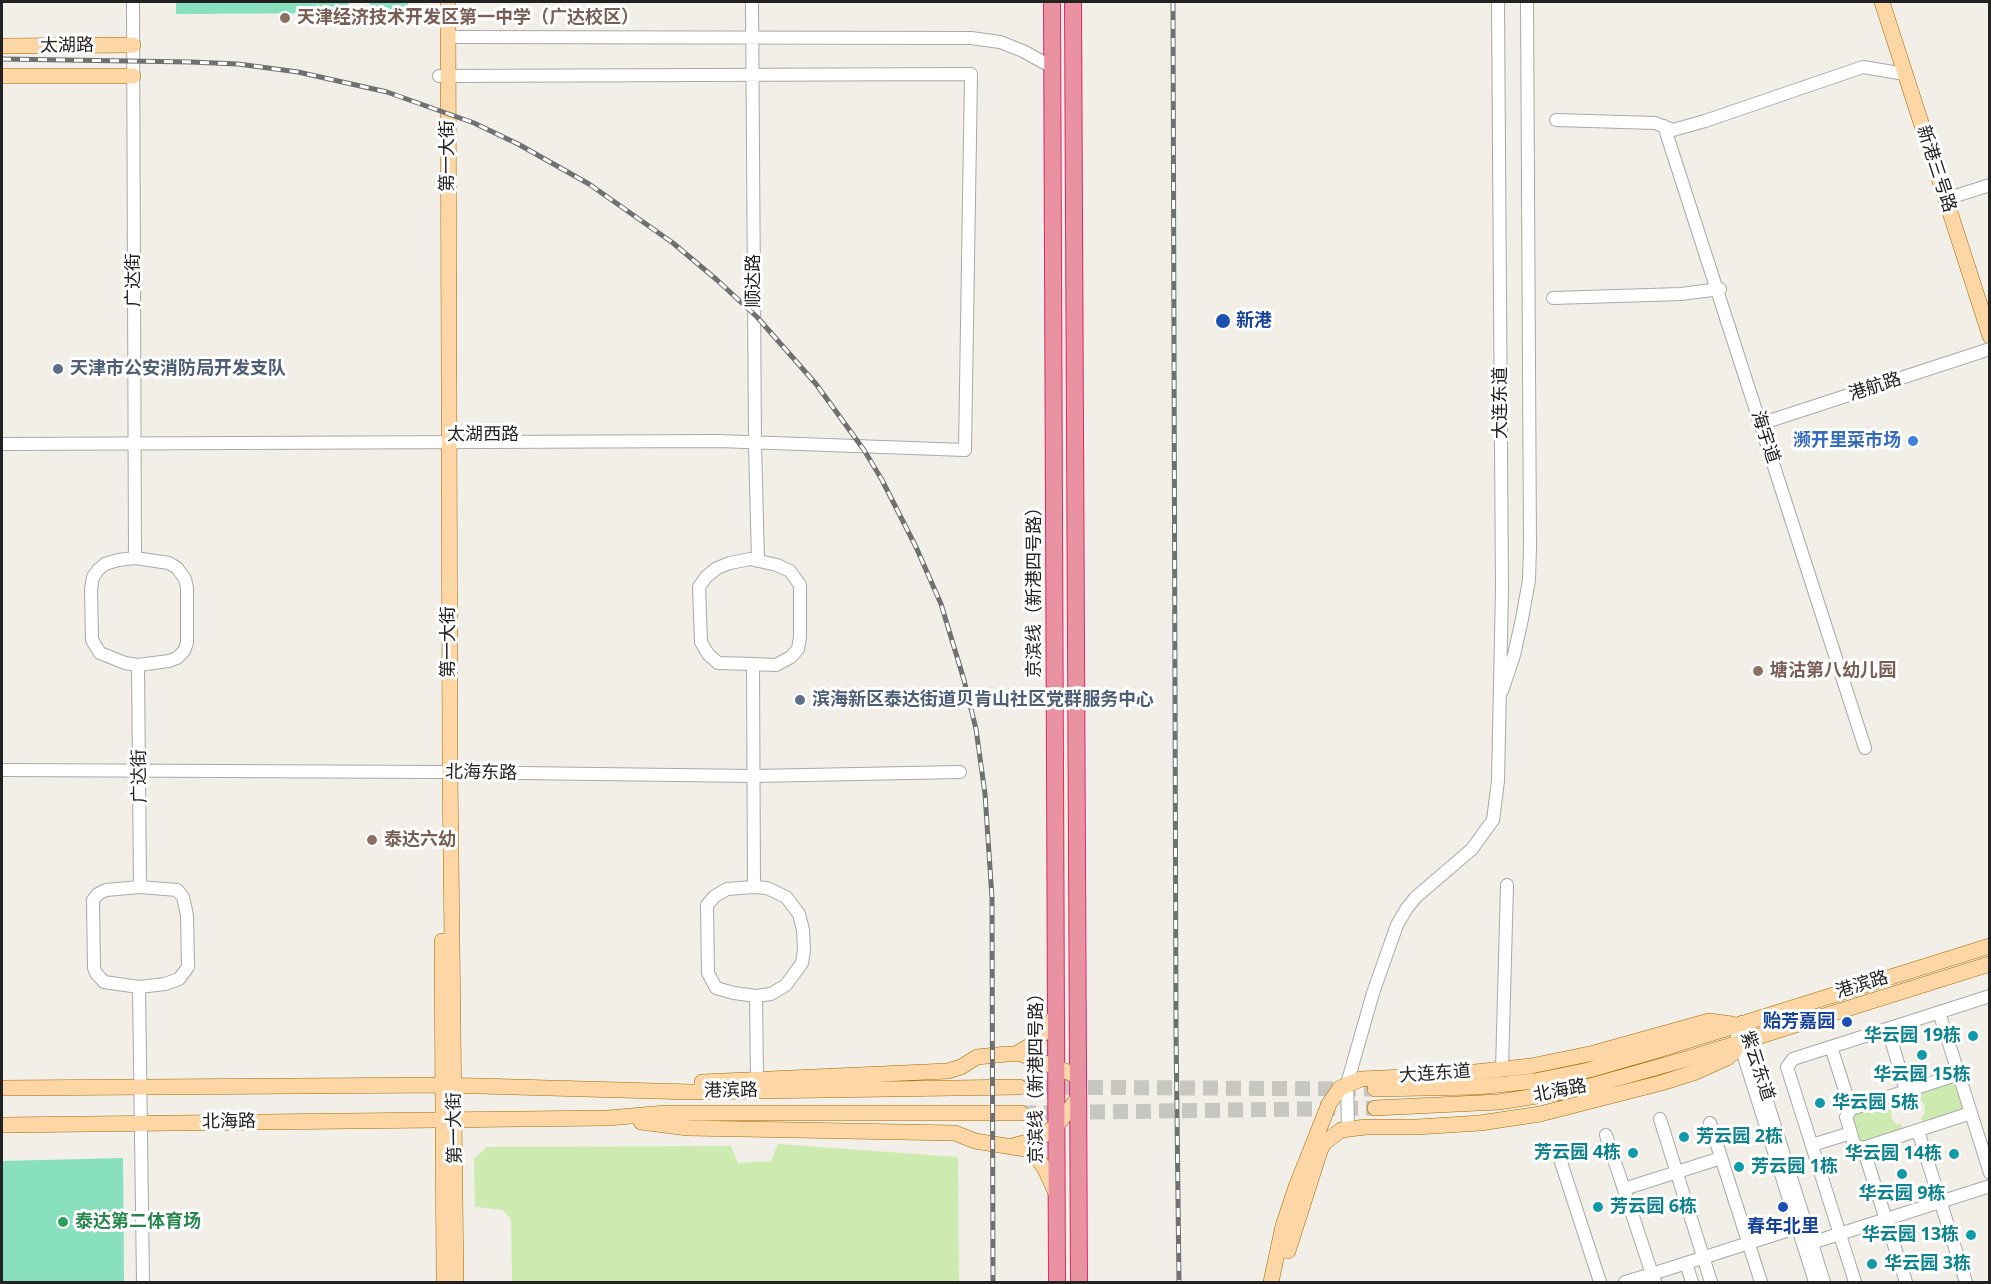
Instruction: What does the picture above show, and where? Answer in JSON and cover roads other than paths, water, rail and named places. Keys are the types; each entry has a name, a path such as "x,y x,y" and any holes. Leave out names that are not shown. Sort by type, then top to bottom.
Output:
{"highway":[{"name":"京滨线（新港四号路）","path":"1052,2 1057,1282"},
{"path":"1073,2 1079,1282"}],"main road":[{"name":"第一大街","path":"439,2 443,76 449,1085 456,1282"},
{"name":"第一大街","path":"443,76 448,37 448,2"},
{"name":"新港三号路","path":"1882,2 1905,74 1989,310"},
{"name":"新港三号路","path":"1891,2 1989,336"},
{"name":"太湖路","path":"2,46 133,45"},
{"name":"太湖路","path":"2,76 133,76"},
{"name":"港滨路","path":"1738,1023 1989,946"},
{"name":"港滨路","path":"1744,1040 1989,964"},
{"path":"1016,1054 1033,1044 1056,1015"},
{"name":"大连东道","path":"1344,1086 1361,1079 1447,1075 1532,1066 1594,1053 1709,1021 1738,1023"},
{"name":"北海路","path":"1375,1089 1477,1087 1559,1076 1636,1057 1738,1023"},
{"path":"1280,1282 1290,1242 1316,1162 1324,1143 1344,1129 1480,1123 1540,1114 1660,1083 1713,1065 1734,1052 1744,1040"},
{"name":"北海路","path":"1375,1108 1499,1102 1562,1092 1623,1078 1744,1040"},
{"path":"611,1088 757,1078 948,1071 962,1067 976,1057 1016,1054 1037,1059 1078,1076"},
{"name":"北海路","path":"2,1088 449,1085"},
{"name":"港滨路","path":"449,1085 692,1092 1019,1088"},
{"path":"1271,1282 1296,1187 1329,1104 1344,1086"},
{"path":"1006,1146 1036,1140 1057,1125 1078,1098"},
{"path":"608,1118 666,1113 1020,1113"},
{"path":"608,1118 688,1128 955,1133 975,1141 1033,1152 1045,1168 1056,1193"},
{"name":"北海路","path":"2,1125 608,1118"},
{"name":"第一大街","path":"444,1282 450,1119"}],"street":[{"name":"广达街","path":"133,2 135,558"},
{"name":"顺达路","path":"747,2 750,38"},
{"name":"顺达路","path":"752,2 750,74 754,560"},
{"name":"大连东道","path":"1344,1129 1344,1086 1390,940 1401,917 1416,897 1458,864 1478,843 1493,820 1498,781 1502,590 1498,2"},
{"path":"1498,703 1514,655 1529,580 1527,2"},
{"path":"448,37 971,38 1000,42 1023,51 1052,67"},
{"path":"1556,120 1655,123 1675,129 1863,67 1905,74"},
{"path":"443,76 750,74"},
{"name":"太湖西路","path":"2,444 135,440 444,438 718,441 752,439 965,447 971,74 750,74"},
{"name":"海宇道","path":"1666,127 1867,748"},
{"path":"1950,198 1989,185"},
{"path":"1553,298 1681,294 1719,290"},
{"name":"港航路","path":"1763,426 1989,349"},
{"name":"港航路","path":"1763,426 1989,355"},
{"name":"太湖西路","path":"2,436 135,440"},
{"path":"135,558 158,561 177,568 183,574 187,588 188,634 184,651 177,658 169,661 138,665 115,660 100,653 95,647 92,634 93,577 105,564 135,558"},
{"path":"754,560 777,565 790,571 800,585 798,649 791,657 776,665 718,663 708,654 701,642 699,587 717,568 730,563 754,560"},
{"path":"753,664 754,887"},
{"name":"广达街","path":"138,665 140,887"},
{"name":"北海东路","path":"2,770 754,776 960,772"},
{"path":"1502,1069 1507,885"},
{"path":"140,887 177,890 183,897 187,915 188,967 185,974 174,982 139,987 104,982 96,974 93,900 98,894 117,889 140,887"},
{"path":"754,887 767,888 786,897 799,914 804,950 802,963 786,985 771,994 756,996 716,988 708,973 707,905 715,896 727,889 754,887"},
{"path":"139,987 143,1282"},
{"path":"756,996 757,1078"},
{"path":"1855,1282 1835,1236 1812,1145 1787,1067 1793,1059 1989,996"},
{"path":"1940,1012 1989,1173"},
{"name":"紫云东道","path":"1738,1023 1808,1245 1824,1282"},
{"path":"1888,1029 1906,1091"},
{"path":"1831,1047 1851,1109"},
{"path":"1959,1074 1851,1109 1846,1117 1854,1145 1863,1148 1971,1113"},
{"path":"1660,1119 1711,1282"},
{"path":"1710,1123 1761,1282"},
{"path":"1918,1131 1966,1282"},
{"path":"1812,1145 1851,1133"},
{"path":"1606,1135 1654,1278"},
{"path":"1863,1148 1906,1282"},
{"path":"1558,1153 1600,1282"},
{"path":"1624,1189 1721,1158"},
{"path":"1808,1245 1989,1186"},
{"path":"1625,1282 1654,1278 1686,1263 1802,1226"},
{"name":"紫云东道","path":"1808,1245 1815,1282"},
{"path":"1686,1263 1692,1282"}],"tunnel":[{"path":"1019,1087 1375,1089"},
{"path":"1021,1113 1375,1108"}],"railway":[{"path":"1173,2 1176,1030 1179,1282"},
{"path":"2,59 238,64 298,72 387,92 474,123 518,144 589,184 673,243 757,317 816,384 864,450 916,547 941,604 976,729 985,794 992,898 993,1282"}],"place":[{"name":"天津经济技术开发区第一中学（广达校区）","path":"285,18"},
{"name":"新港","path":"1223,321"},
{"name":"天津市公安消防局开发支队","path":"58,369"},
{"name":"濒开里菜市场","path":"1913,441"},
{"name":"塘沽第八幼儿园","path":"1758,671"},
{"name":"滨海新区泰达街道贝肯山社区党群服务中心","path":"800,700"},
{"name":"泰达六幼","path":"372,840"},
{"name":"贻芳嘉园","path":"1847,1022"},
{"name":"华云园 19栋","path":"1973,1036"},
{"name":"华云园 15栋","path":"1922,1055"},
{"name":"华云园 5栋","path":"1820,1103"},
{"name":"芳云园 2栋","path":"1684,1137"},
{"name":"芳云园 4栋","path":"1633,1153"},
{"name":"华云园 14栋","path":"1954,1154"},
{"name":"芳云园 1栋","path":"1739,1167"},
{"name":"华云园 9栋","path":"1902,1174"},
{"name":"芳云园 6栋","path":"1598,1207"},
{"name":"春年北里","path":"1783,1207"},
{"name":"泰达第二体育场","path":"63,1222"},
{"name":"华云园 13栋","path":"1971,1235"},
{"name":"华云园 3栋","path":"1872,1264"}]}
